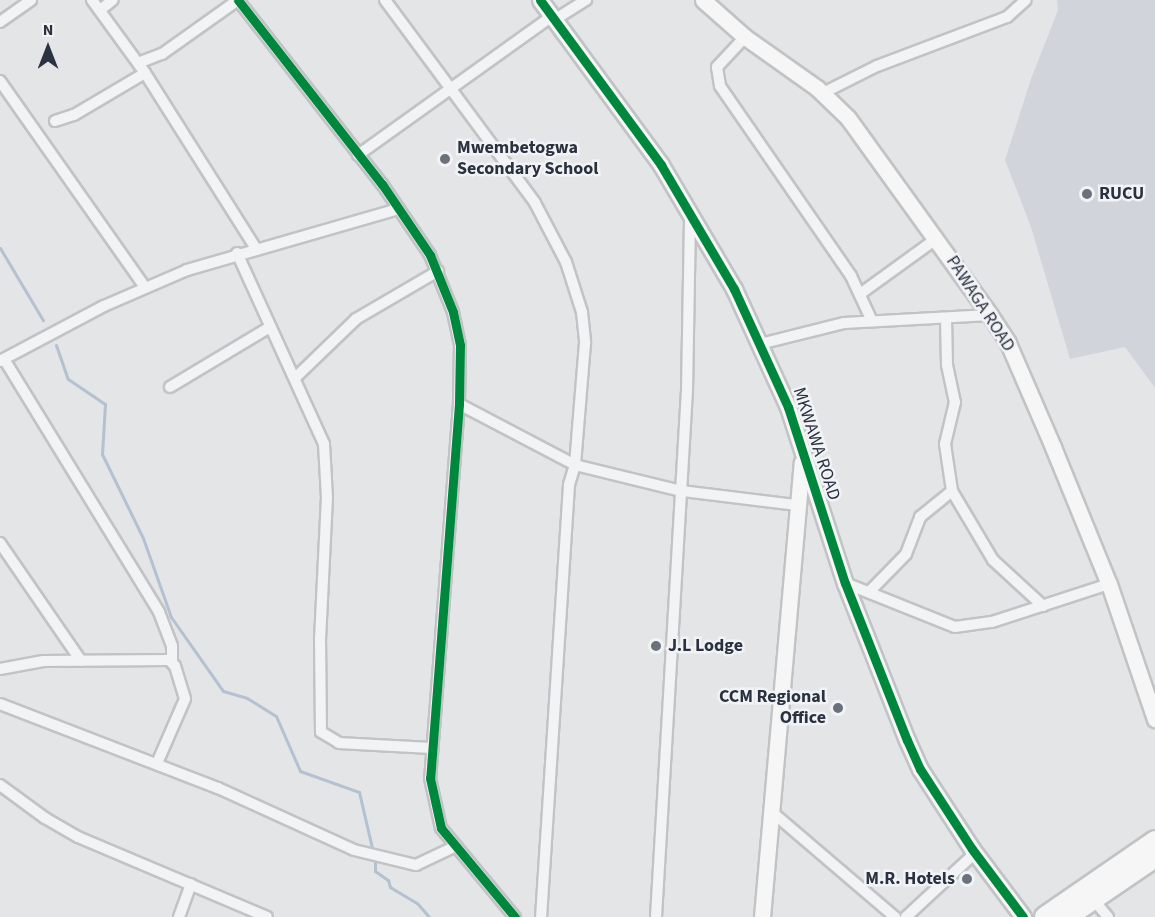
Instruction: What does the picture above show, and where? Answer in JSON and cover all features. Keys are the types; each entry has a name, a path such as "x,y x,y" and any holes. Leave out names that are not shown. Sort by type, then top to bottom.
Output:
{"highway":[{"path":"1045,917 1155,841"},
{"path":"1067,917 1155,857"}],"street":[{"path":"0,22 31,0"},
{"path":"92,0 145,73 255,247"},
{"path":"100,10 113,0"},
{"path":"138,63 162,54 238,0 398,209 438,271 460,345 459,404 431,748 434,803 441,828 454,847 515,917"},
{"path":"385,0 534,203 574,284 585,343 575,465 569,485 541,917"},
{"name":"MKWAWA ROAD","path":"540,0 690,210 760,344 788,407 845,583 920,769 975,853 1023,917"},
{"path":"358,155 449,87 553,18 586,0"},
{"name":"PAWAGA ROAD","path":"704,0 745,37 823,93 862,135 990,315 1027,386 1109,584 1155,720"},
{"path":"823,93 877,66 997,22 1026,0"},
{"path":"745,37 717,67 720,86 860,294 872,321"},
{"path":"55,121 74,115 145,73"},
{"path":"0,81 146,287"},
{"path":"157,763 185,699 172,662 172,646 159,612 2,360 146,287 255,247 398,209"},
{"path":"656,917 682,491 690,210"},
{"path":"860,294 936,239"},
{"path":"237,254 270,327 296,377 324,444 327,474 320,638 321,732 339,743 431,748"},
{"path":"296,377 356,319 438,271"},
{"path":"760,344 815,329 872,321 990,315"},
{"path":"946,318 947,365 955,402 945,444 952,491 993,560 1043,606"},
{"path":"170,387 270,327"},
{"path":"459,404 575,465 682,491 796,505"},
{"path":"762,917 796,505 803,458"},
{"path":"871,590 906,554 920,517 952,491"},
{"path":"0,543 81,661"},
{"path":"845,583 871,590 934,621 955,627 992,622 1109,584"},
{"path":"0,669 43,661 163,657 172,662"},
{"path":"0,704 157,763 280,814 337,843 382,859 416,865 454,847"},
{"path":"0,785 45,818 78,837 267,917"},
{"path":"772,812 895,917"},
{"path":"906,917 975,853"},
{"path":"179,917 191,884"},
{"path":"1092,898 1108,917"}],"shaded area":[{"name":"RUCU","path":"1057,0 1155,0 1155,388 1125,347 1070,359 1031,227 1005,160 1031,79 1058,10"}],"waterway":[{"path":"0,248 43,320"},
{"path":"56,345 68,379 105,404 102,454 143,538 171,617 223,691 247,698 276,716 300,771 359,792 373,852"},
{"path":"375,859 375,871 388,880 390,887 417,903 429,917"}],"cycle path":[{"path":"238,0 382,184 430,255 453,312 460,345 459,404 430,778 441,828 515,917"},
{"path":"540,0 661,165 734,289 788,407 845,583 920,769 972,849 1023,917"}],"place":[{"name":"Mwembetogwa Secondary School","path":"445,159"},
{"name":"RUCU","path":"1087,194"},
{"name":"J.L Lodge","path":"656,646"},
{"name":"CCM Regional Office","path":"838,708"},
{"name":"M.R. Hotels","path":"967,879"}]}
